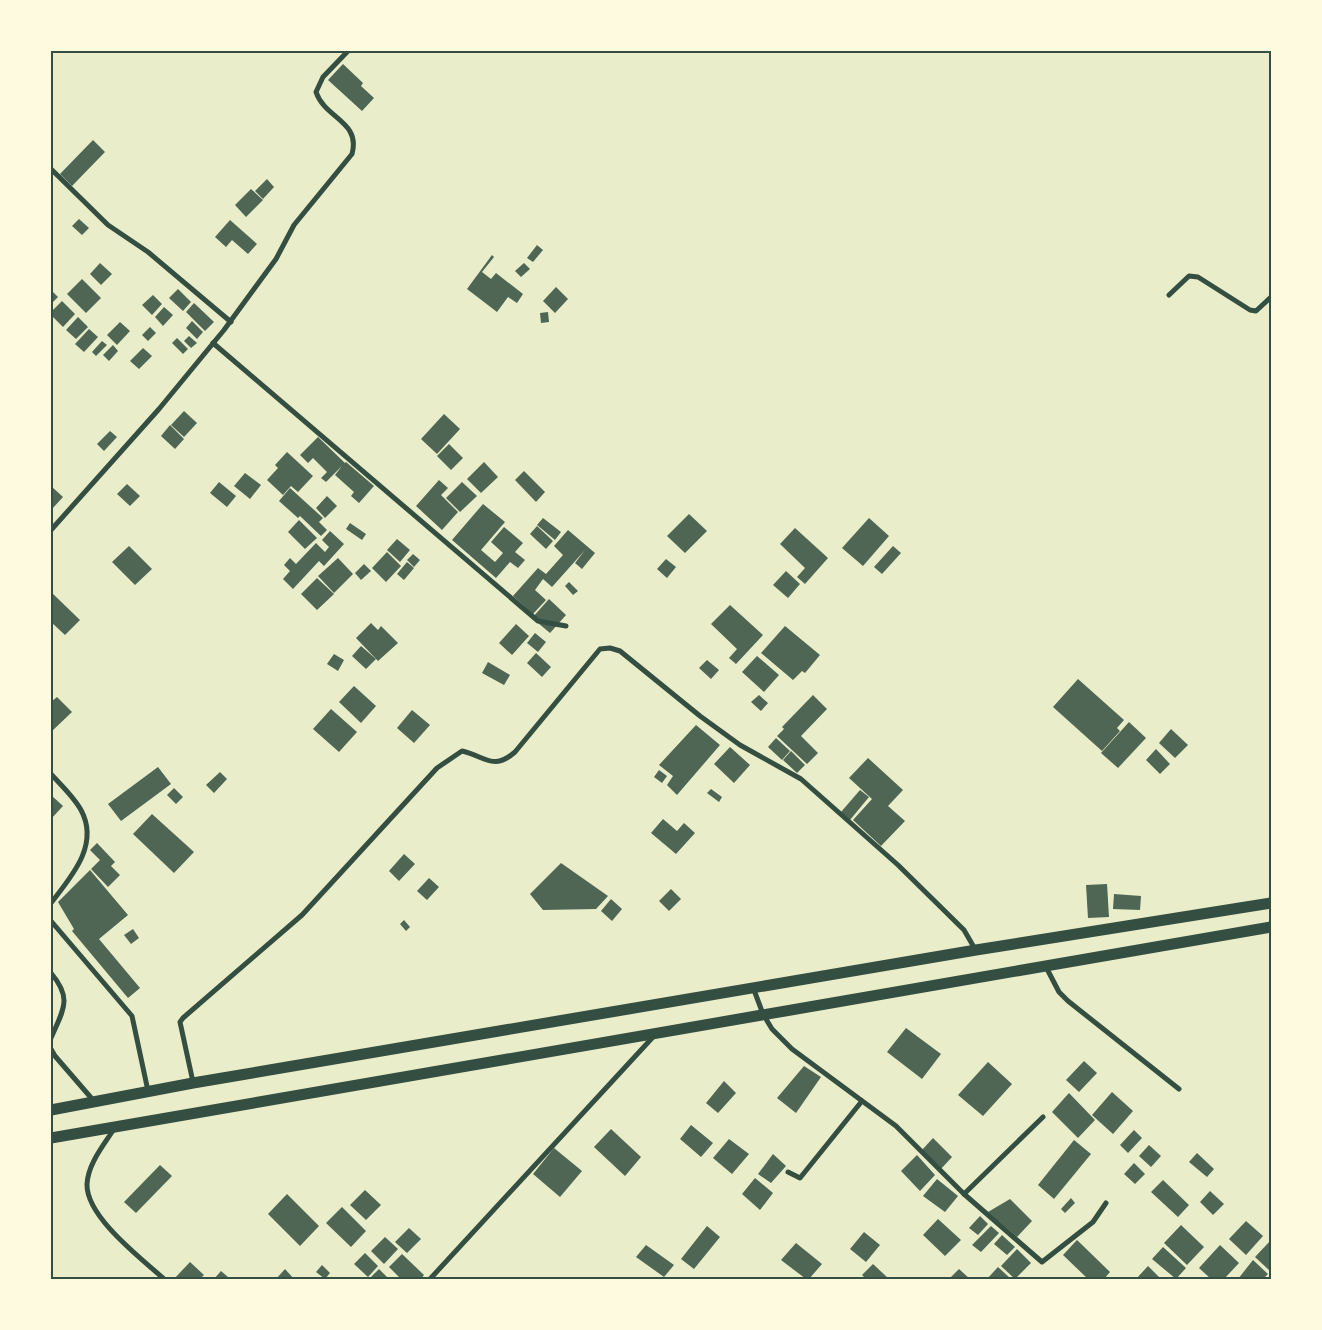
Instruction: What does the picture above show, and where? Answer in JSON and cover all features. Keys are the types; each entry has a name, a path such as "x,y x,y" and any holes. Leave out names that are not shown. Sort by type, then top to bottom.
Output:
{"highway":[{"path":"51,1110 193,1083 754,990 976,950 1271,903"},
{"path":"51,1138 1271,927"}],"street":[{"path":"51,530 159,409 231,322 276,259 294,225 352,154 355,143 354,134 319,100 316,92 323,77 348,51"},
{"path":"51,169 108,225 148,252 231,322"},
{"path":"1169,295 1189,276 1198,277 1250,310 1256,310 1271,297"},
{"path":"213,343 538,621 566,626"},
{"path":"193,1083 180,1022 302,915 437,768 448,759 462,751 495,762 504,762 600,649 610,648 620,651 700,716 740,744 801,780 898,865 964,930 976,950"},
{"path":"51,774 81,810 88,828 87,846 73,874 51,904"},
{"path":"51,921 132,1016 148,1091"},
{"path":"1046,967 1059,992 1068,1001 1179,1090"},
{"path":"51,973 63,987 64,1002 51,1038"},
{"path":"754,990 763,1014 772,1028 792,1049 896,1126 964,1194 1042,1262 1092,1222 1106,1204"},
{"path":"430,1279 656,1034"},
{"path":"51,1049 95,1103"},
{"path":"788,1172 800,1178 862,1102"},
{"path":"964,1194 1043,1117"},
{"path":"115,1126 92,1163 87,1185 91,1202 104,1222 164,1279"}],"building":[{"path":"343,64 363,83 361,86 374,98 362,111 328,80"},
{"path":"93,140 105,152 72,186 60,174"},
{"path":"267,179 274,187 263,199 255,191"},
{"path":"251,189 263,200 246,217 235,205"},
{"path":"79,219 89,228 82,235 72,226"},
{"path":"230,220 257,244 248,254 232,240 226,247 215,237"},
{"path":"537,245 543,250 533,262 527,258"},
{"path":"492,255 494,257 482,272 491,279 496,273 523,294 517,303 508,297 497,312 467,289"},
{"path":"100,263 112,274 101,285 90,274"},
{"path":"524,263 530,269 521,277 515,271"},
{"path":"82,279 101,298 86,313 67,294"},
{"path":"556,287 568,299 555,313 543,301"},
{"path":"178,289 191,302 183,311 169,298"},
{"path":"53,292 58,297 53,302 51,300"},
{"path":"153,295 162,304 152,315 142,305"},
{"path":"62,301 75,314 63,327 51,315 51,312"},
{"path":"194,303 214,322 205,331 186,312"},
{"path":"164,307 173,315 163,326 155,317"},
{"path":"548,312 549,322 541,323 540,313"},
{"path":"78,317 88,327 76,339 66,330"},
{"path":"192,321 203,332 197,339 186,328"},
{"path":"120,322 130,331 117,345 107,335"},
{"path":"150,327 156,333 148,341 142,335"},
{"path":"89,329 98,337 84,352 75,344"},
{"path":"189,336 197,343 191,348 184,341"},
{"path":"177,338 188,349 183,354 172,343"},
{"path":"102,341 107,345 96,356 92,352"},
{"path":"113,345 118,351 109,361 103,355"},
{"path":"143,348 152,356 139,369 130,361"},
{"path":"184,411 197,423 184,437 171,425"},
{"path":"444,414 460,429 437,454 421,439"},
{"path":"170,425 184,439 175,449 161,436"},
{"path":"110,431 117,437 104,451 97,444"},
{"path":"318,437 345,463 374,486 359,503 351,496 354,492 335,475 342,466 326,482 321,478 327,472 313,458 308,463 300,455"},
{"path":"449,444 463,458 451,470 437,456"},
{"path":"287,452 313,476 298,492 291,486 283,495 267,480 278,468 275,465"},
{"path":"484,462 498,477 481,493 467,479"},
{"path":"524,471 545,492 536,502 515,480"},
{"path":"245,473 261,485 250,499 234,486"},
{"path":"439,480 448,488 441,495 458,512 442,530 416,506"},
{"path":"219,482 236,496 227,507 210,493"},
{"path":"462,482 477,496 460,512 446,498"},
{"path":"127,484 140,496 130,506 117,494"},
{"path":"51,486 63,497 52,509 51,508"},
{"path":"290,488 323,518 319,522 327,530 321,536 300,516 298,518 279,501"},
{"path":"327,496 337,506 325,518 316,508"},
{"path":"483,504 505,522 481,550 495,562 503,553 491,542 504,527 523,543 515,552 525,560 518,568 510,562 496,578 452,540"},
{"path":"689,514 707,531 685,553 667,536"},
{"path":"543,518 561,532 555,540 537,525"},
{"path":"869,518 889,536 863,566 842,548"},
{"path":"299,520 317,538 305,549 288,532"},
{"path":"350,523 366,534 362,540 346,529"},
{"path":"537,526 553,541 546,549 530,534"},
{"path":"795,528 828,558 805,584 797,577 805,568 780,544"},
{"path":"568,530 595,553 582,569 575,563 585,550 552,587 543,579 535,590 546,600 533,614 513,596 538,568 546,574 563,555 554,546"},
{"path":"330,531 344,544 324,566 319,561 293,589 283,579 290,571 284,565 290,558 296,564 316,543 325,552 329,547 322,540"},
{"path":"397,539 410,550 400,562 387,550"},
{"path":"129,546 152,569 135,585 112,562"},
{"path":"893,546 901,553 882,574 874,567"},
{"path":"387,552 401,566 386,582 372,568"},
{"path":"413,554 420,560 414,567 407,560"},
{"path":"338,558 353,574 334,593 318,576"},
{"path":"666,559 676,567 667,578 657,569"},
{"path":"407,562 414,568 404,580 397,574"},
{"path":"364,564 371,571 361,580 355,573"},
{"path":"786,571 800,584 788,598 773,585"},
{"path":"317,578 334,594 317,610 301,594"},
{"path":"569,582 578,591 573,595 565,586"},
{"path":"51,592 80,620 65,635 51,622"},
{"path":"549,599 566,615 550,633 532,618"},
{"path":"730,605 763,635 736,664 729,658 737,649 711,624"},
{"path":"371,623 378,630 381,626 398,643 378,661 356,638"},
{"path":"516,624 529,636 512,655 499,643"},
{"path":"785,626 820,655 805,673 802,671 793,680 761,653"},
{"path":"535,633 546,642 538,652 527,643"},
{"path":"361,646 376,659 366,669 352,656"},
{"path":"536,653 551,667 542,677 527,663"},
{"path":"334,654 344,660 338,671 327,664"},
{"path":"757,656 779,675 764,692 742,672"},
{"path":"707,660 719,670 711,679 699,668"},
{"path":"488,662 510,675 504,685 482,673"},
{"path":"1078,679 1124,720 1117,728 1120,731 1102,751 1053,707"},
{"path":"354,686 376,706 361,723 339,702"},
{"path":"759,695 768,703 761,711 751,702"},
{"path":"813,695 827,709 801,736 818,753 807,764 777,736 784,729 782,727"},
{"path":"57,697 72,712 51,732 51,702"},
{"path":"331,709 357,732 339,752 313,729"},
{"path":"412,710 430,725 414,743 397,728"},
{"path":"1129,722 1146,738 1118,768 1101,753"},
{"path":"696,725 720,745 677,795 667,785 673,776 659,765"},
{"path":"1171,729 1188,745 1175,758 1159,743"},
{"path":"776,738 790,751 782,760 768,747"},
{"path":"730,747 750,765 734,783 714,764"},
{"path":"1156,749 1170,764 1160,774 1146,760"},
{"path":"791,751 805,765 797,773 783,760"},
{"path":"868,758 903,790 888,806 905,821 881,846 853,820 872,799 849,778"},
{"path":"158,767 171,784 121,821 108,804"},
{"path":"659,770 667,776 662,783 654,777"},
{"path":"220,772 227,779 214,793 206,785"},
{"path":"174,788 183,797 176,804 167,795"},
{"path":"711,789 722,797 719,802 707,793"},
{"path":"860,790 869,797 850,820 841,812"},
{"path":"51,795 63,806 51,819"},
{"path":"152,814 194,852 174,873 133,834"},
{"path":"663,819 677,831 684,823 695,833 676,854 651,833"},
{"path":"97,843 115,862 111,866 120,875 108,887 91,869 100,860 90,850"},
{"path":"404,854 415,864 399,881 389,871"},
{"path":"561,863 608,896 596,909 543,910 530,894"},
{"path":"90,870 128,915 99,939 140,988 128,998 72,931 74,929 58,902"},
{"path":"429,878 439,887 427,900 417,891"},
{"path":"1107,884 1109,917 1088,918 1086,885"},
{"path":"671,889 681,899 669,911 659,901"},
{"path":"1114,894 1141,896 1140,910 1113,909"},
{"path":"611,899 622,909 612,921 601,911"},
{"path":"404,920 410,927 406,931 400,924"},
{"path":"133,929 139,938 131,944 124,935"},
{"path":"906,1028 941,1054 922,1079 887,1052"},
{"path":"1084,1061 1097,1073 1079,1092 1066,1080"},
{"path":"988,1062 1012,1084 983,1116 958,1095"},
{"path":"804,1066 821,1077 796,1113 777,1098"},
{"path":"724,1081 736,1093 718,1113 706,1103"},
{"path":"1112,1092 1133,1111 1113,1134 1092,1115"},
{"path":"1069,1093 1095,1120 1078,1138 1052,1112"},
{"path":"691,1125 713,1143 701,1157 680,1139"},
{"path":"611,1129 641,1157 625,1176 594,1147"},
{"path":"1134,1130 1142,1138 1128,1153 1120,1145"},
{"path":"933,1138 952,1157 940,1170 922,1150"},
{"path":"729,1139 749,1154 732,1174 713,1158"},
{"path":"1074,1140 1091,1154 1054,1199 1038,1185"},
{"path":"1149,1145 1161,1156 1151,1167 1139,1156"},
{"path":"554,1148 582,1171 560,1197 533,1174"},
{"path":"1197,1153 1214,1169 1207,1177 1189,1162"},
{"path":"773,1154 786,1166 771,1183 758,1174"},
{"path":"917,1155 935,1175 920,1191 901,1171"},
{"path":"1134,1163 1145,1174 1135,1184 1124,1174"},
{"path":"160,1165 172,1176 136,1213 124,1202"},
{"path":"755,1178 773,1193 760,1210 742,1194"},
{"path":"937,1179 958,1196 945,1212 923,1196"},
{"path":"1163,1180 1189,1205 1178,1217 1151,1192"},
{"path":"365,1190 381,1205 366,1220 350,1205"},
{"path":"1210,1191 1224,1204 1213,1215 1200,1202"},
{"path":"287,1194 319,1226 300,1246 268,1214"},
{"path":"1071,1198 1075,1203 1065,1213 1061,1209"},
{"path":"1010,1199 1032,1221 1017,1237 988,1212"},
{"path":"342,1207 366,1231 351,1247 326,1223"},
{"path":"980,1216 988,1224 978,1235 969,1228"},
{"path":"938,1219 961,1240 945,1256 923,1235"},
{"path":"1246,1221 1263,1236 1246,1255 1229,1239"},
{"path":"1181,1225 1204,1247 1187,1265 1164,1243"},
{"path":"707,1226 720,1237 694,1269 681,1259"},
{"path":"991,1226 999,1233 981,1252 972,1245"},
{"path":"409,1228 421,1239 407,1253 395,1242"},
{"path":"864,1232 880,1245 866,1262 850,1249"},
{"path":"1002,1235 1015,1247 1007,1255 994,1244"},
{"path":"385,1237 398,1249 384,1264 371,1251"},
{"path":"1077,1240 1110,1272 1104,1279 1088,1279 1063,1255"},
{"path":"1271,1240 1271,1272 1255,1257"},
{"path":"796,1243 822,1264 809,1279 806,1279 781,1260"},
{"path":"646,1245 674,1265 664,1277 636,1257"},
{"path":"1220,1245 1239,1263 1224,1279 1211,1279 1199,1268"},
{"path":"1163,1247 1186,1268 1176,1279 1152,1259"},
{"path":"1017,1249 1031,1263 1015,1279 1001,1266"},
{"path":"365,1253 378,1266 368,1277 354,1264"},
{"path":"402,1254 424,1275 421,1279 401,1279 389,1267"},
{"path":"1253,1260 1268,1274 1263,1279 1238,1279"},
{"path":"190,1262 204,1275 200,1279 174,1279"},
{"path":"873,1264 889,1279 866,1279 862,1275"},
{"path":"322,1265 330,1273 325,1279 316,1272"},
{"path":"1148,1266 1161,1279 1136,1279"},
{"path":"998,1267 1011,1279 987,1279"},
{"path":"285,1269 294,1279 276,1279"},
{"path":"379,1269 389,1279 369,1279"},
{"path":"959,1269 970,1279 949,1279"},
{"path":"221,1271 228,1277 226,1279 214,1279"}]}
